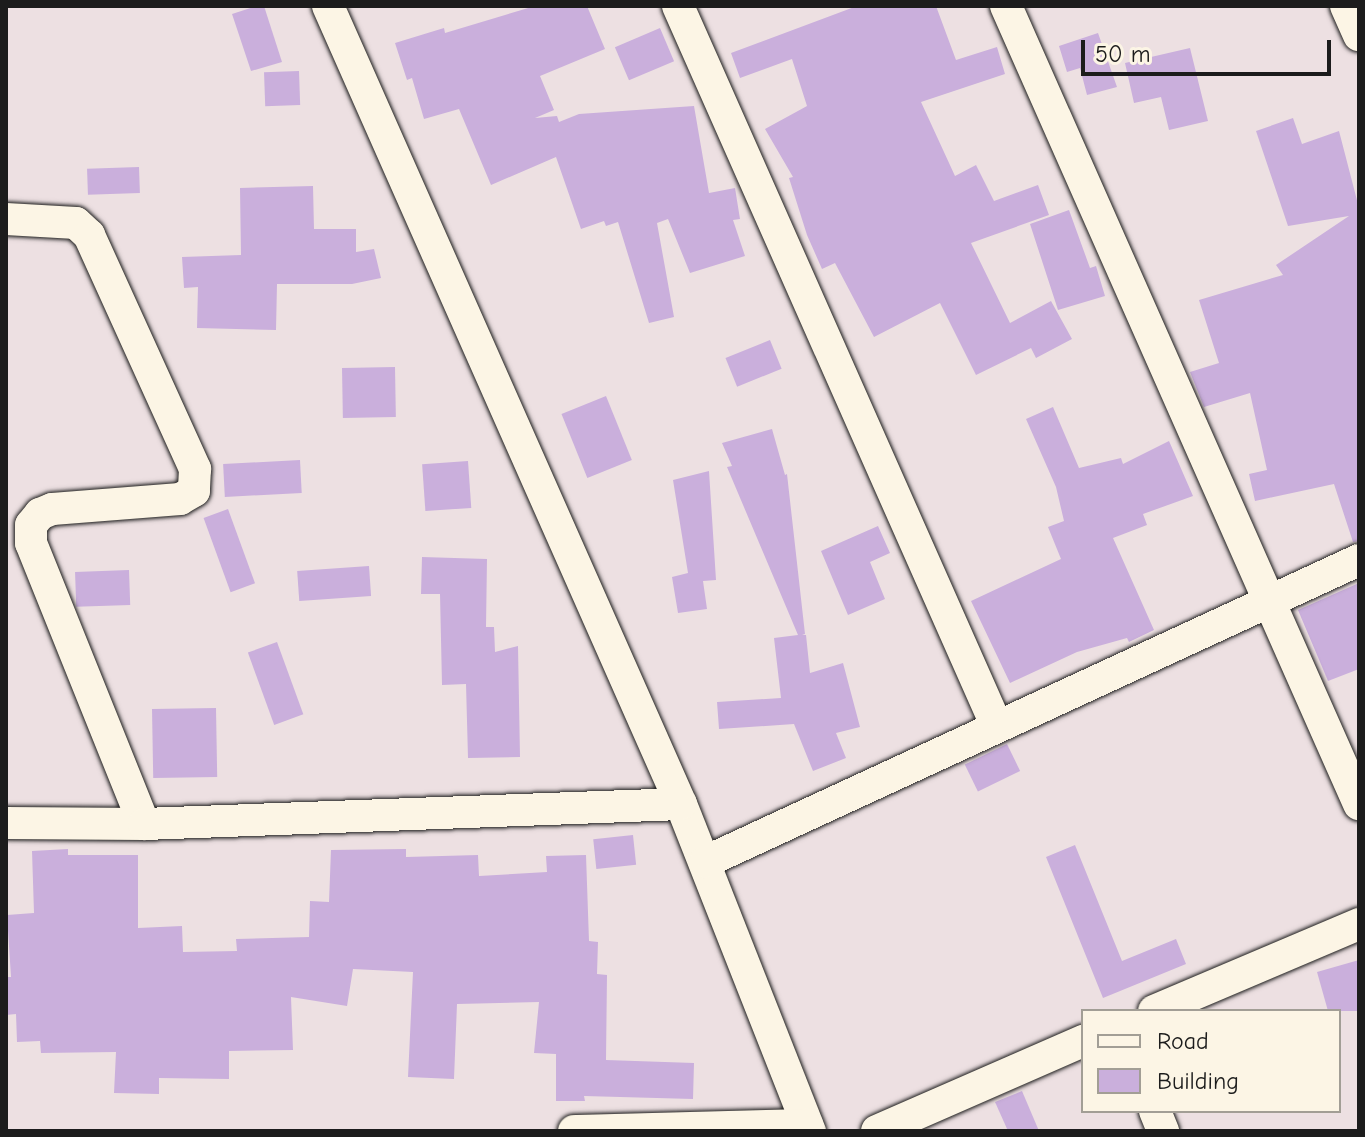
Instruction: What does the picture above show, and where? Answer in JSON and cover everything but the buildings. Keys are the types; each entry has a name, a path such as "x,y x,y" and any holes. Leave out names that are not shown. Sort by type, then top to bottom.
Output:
{"street":[{"path":"328,6 681,804 808,1128 574,1131"},
{"path":"678,6 997,727"},
{"path":"1006,6 1359,804"},
{"path":"1346,6 1359,35"},
{"path":"6,219 76,223 89,235 195,469 194,491 180,499 52,509 40,514 31,525 31,543 144,824"},
{"path":"705,862 1359,560"},
{"path":"6,823 144,824 681,804"},
{"path":"1159,1009 1359,924"},
{"path":"877,1131 1081,1042"}]}
